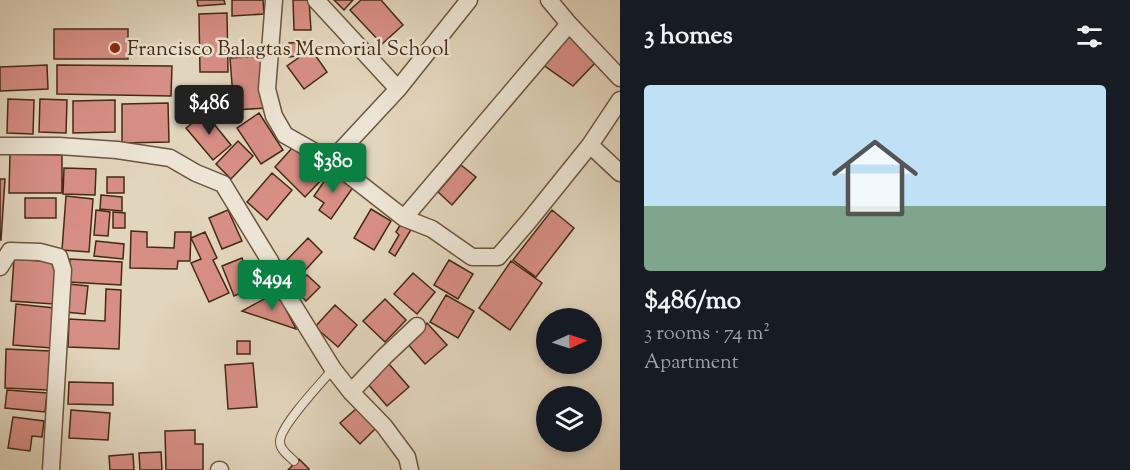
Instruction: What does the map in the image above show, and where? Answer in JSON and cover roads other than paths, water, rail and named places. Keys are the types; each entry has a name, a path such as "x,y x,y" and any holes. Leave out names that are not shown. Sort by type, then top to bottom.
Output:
{"street":[{"path":"274,0 267,89 274,116 285,135 331,161 404,218 432,229 472,257 498,257 590,145 620,100"},
{"path":"316,0 398,89"},
{"path":"331,161 398,89 469,0"},
{"path":"549,0 620,78"},
{"path":"404,218 569,24"},
{"path":"590,145 620,173"},
{"path":"0,146 59,146 117,150 170,158 223,184 333,369 351,392 384,426 407,457 410,470"},
{"path":"0,267 10,251 40,252 59,257 63,270 51,470"},
{"path":"351,392 417,326"}],"lane":[{"path":"294,461 281,447 279,441 281,436 296,413 333,369"}],"place":[{"name":"Francisco Balagtas Memorial School","path":"115,48"}]}
